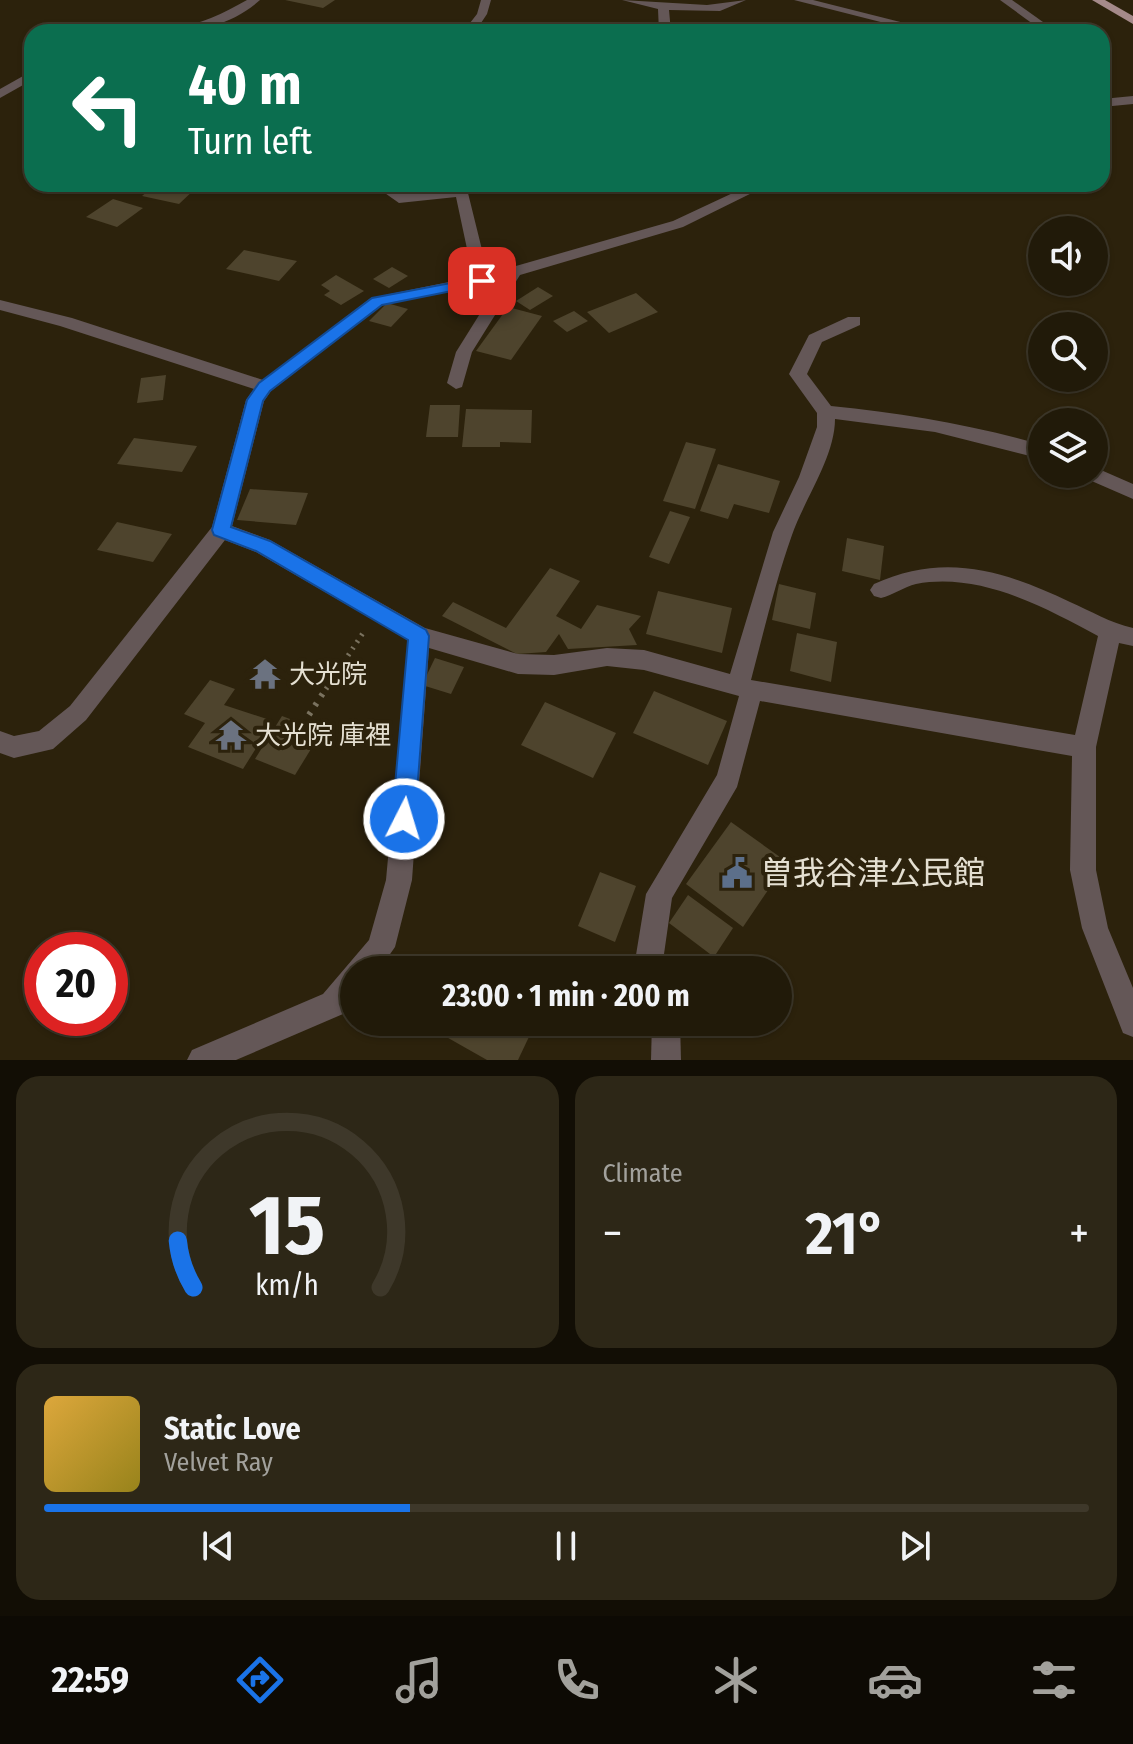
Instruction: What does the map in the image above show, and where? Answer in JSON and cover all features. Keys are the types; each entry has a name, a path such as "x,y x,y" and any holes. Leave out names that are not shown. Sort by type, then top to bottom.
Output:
{"main road":[{"path":"1097,0 1133,21"}],"street":[{"path":"196,24 229,14 255,0"},
{"path":"475,24 486,0"},
{"path":"627,0 663,9 682,7 710,11 741,0"},
{"path":"799,0 900,24"},
{"path":"1005,0 1040,24"},
{"path":"663,9 664,24"},
{"path":"0,94 24,80"},
{"path":"1110,100 1133,100"},
{"path":"390,192 399,199 462,192 482,281"},
{"path":"0,742 14,747 45,741 78,713 221,530 255,400 265,387 377,301 482,281 678,224 746,192"},
{"path":"456,383 464,352 514,272"},
{"path":"0,305 66,322 265,387"},
{"path":"650,956 659,894 728,779 767,579 826,427 826,412 798,374 815,339 854,321"},
{"path":"826,412 897,418 942,426 1028,448"},
{"path":"1108,480 1133,492"},
{"path":"221,530 263,546 419,636 518,664 554,665 607,657 644,660 745,688 1084,747"},
{"path":"881,590 914,576 978,577 1053,602 1110,632 1133,637"},
{"path":"1110,632 1084,747 1083,870 1095,928 1133,1023"},
{"path":"373,956 381,947 399,880 419,636"},
{"path":"202,1060 333,1004 340,996"},
{"path":"666,1036 666,1060"}],"path":[{"path":"303,724 377,612"}],"building":[{"path":"285,0 335,0 323,8"},
{"path":"147,192 192,192 179,204 142,196"},
{"path":"113,199 143,208 117,227 86,217"},
{"path":"244,250 297,261 279,281 226,269"},
{"path":"392,267 408,276 389,288 373,279"},
{"path":"336,275 364,291 341,305 324,295 330,291 321,285"},
{"path":"538,287 553,296 530,310 516,301"},
{"path":"636,293 658,312 609,333 587,312"},
{"path":"387,303 408,309 391,327 369,321"},
{"path":"508,307 542,316 511,360 476,351"},
{"path":"574,311 588,321 567,332 553,321"},
{"path":"166,375 163,400 137,403 141,378"},
{"path":"430,405 460,405 458,437 426,437"},
{"path":"466,409 532,410 531,443 500,442 500,447 462,447"},
{"path":"134,438 197,446 182,472 117,464"},
{"path":"686,442 716,449 695,509 663,501"},
{"path":"718,464 780,481 769,513 734,504 728,519 700,511"},
{"path":"250,489 308,493 296,525 237,520"},
{"path":"670,511 690,517 669,564 649,557"},
{"path":"117,522 172,534 153,562 97,550"},
{"path":"847,538 884,546 880,580 842,571"},
{"path":"550,568 580,581 556,616 581,629 597,605 641,616 629,629 637,645 568,649 559,634 546,652 517,654 442,616 453,602 506,628"},
{"path":"779,584 816,593 810,629 772,620"},
{"path":"658,591 732,608 722,653 646,634"},
{"path":"797,633 837,642 831,682 790,671"},
{"path":"435,658 464,667 451,694 422,685"},
{"name":"大光院 庫裡","path":"210,680 235,689 224,705 273,721 243,769 188,747 205,723 184,714"},
{"path":"654,691 727,721 708,765 633,733"},
{"path":"545,702 616,733 593,778 521,745"},
{"path":"282,716 322,731 295,775 255,759"},
{"name":"曽我谷津公民館","path":"731,822 787,862 743,927 686,884"},
{"path":"600,872 636,886 615,942 578,926"},
{"path":"688,895 733,928 713,956 669,923"},
{"path":"445,1036 529,1036 518,1060 487,1060"}],"place":[{"name":"大光院","path":"265,674"},
{"name":"大光院 庫裡","path":"231,735"},
{"name":"曽我谷津公民館","path":"737,873"}],"route":[{"path":"404,819 419,636 263,546 221,530 255,400 265,387 377,301 482,281"}]}
